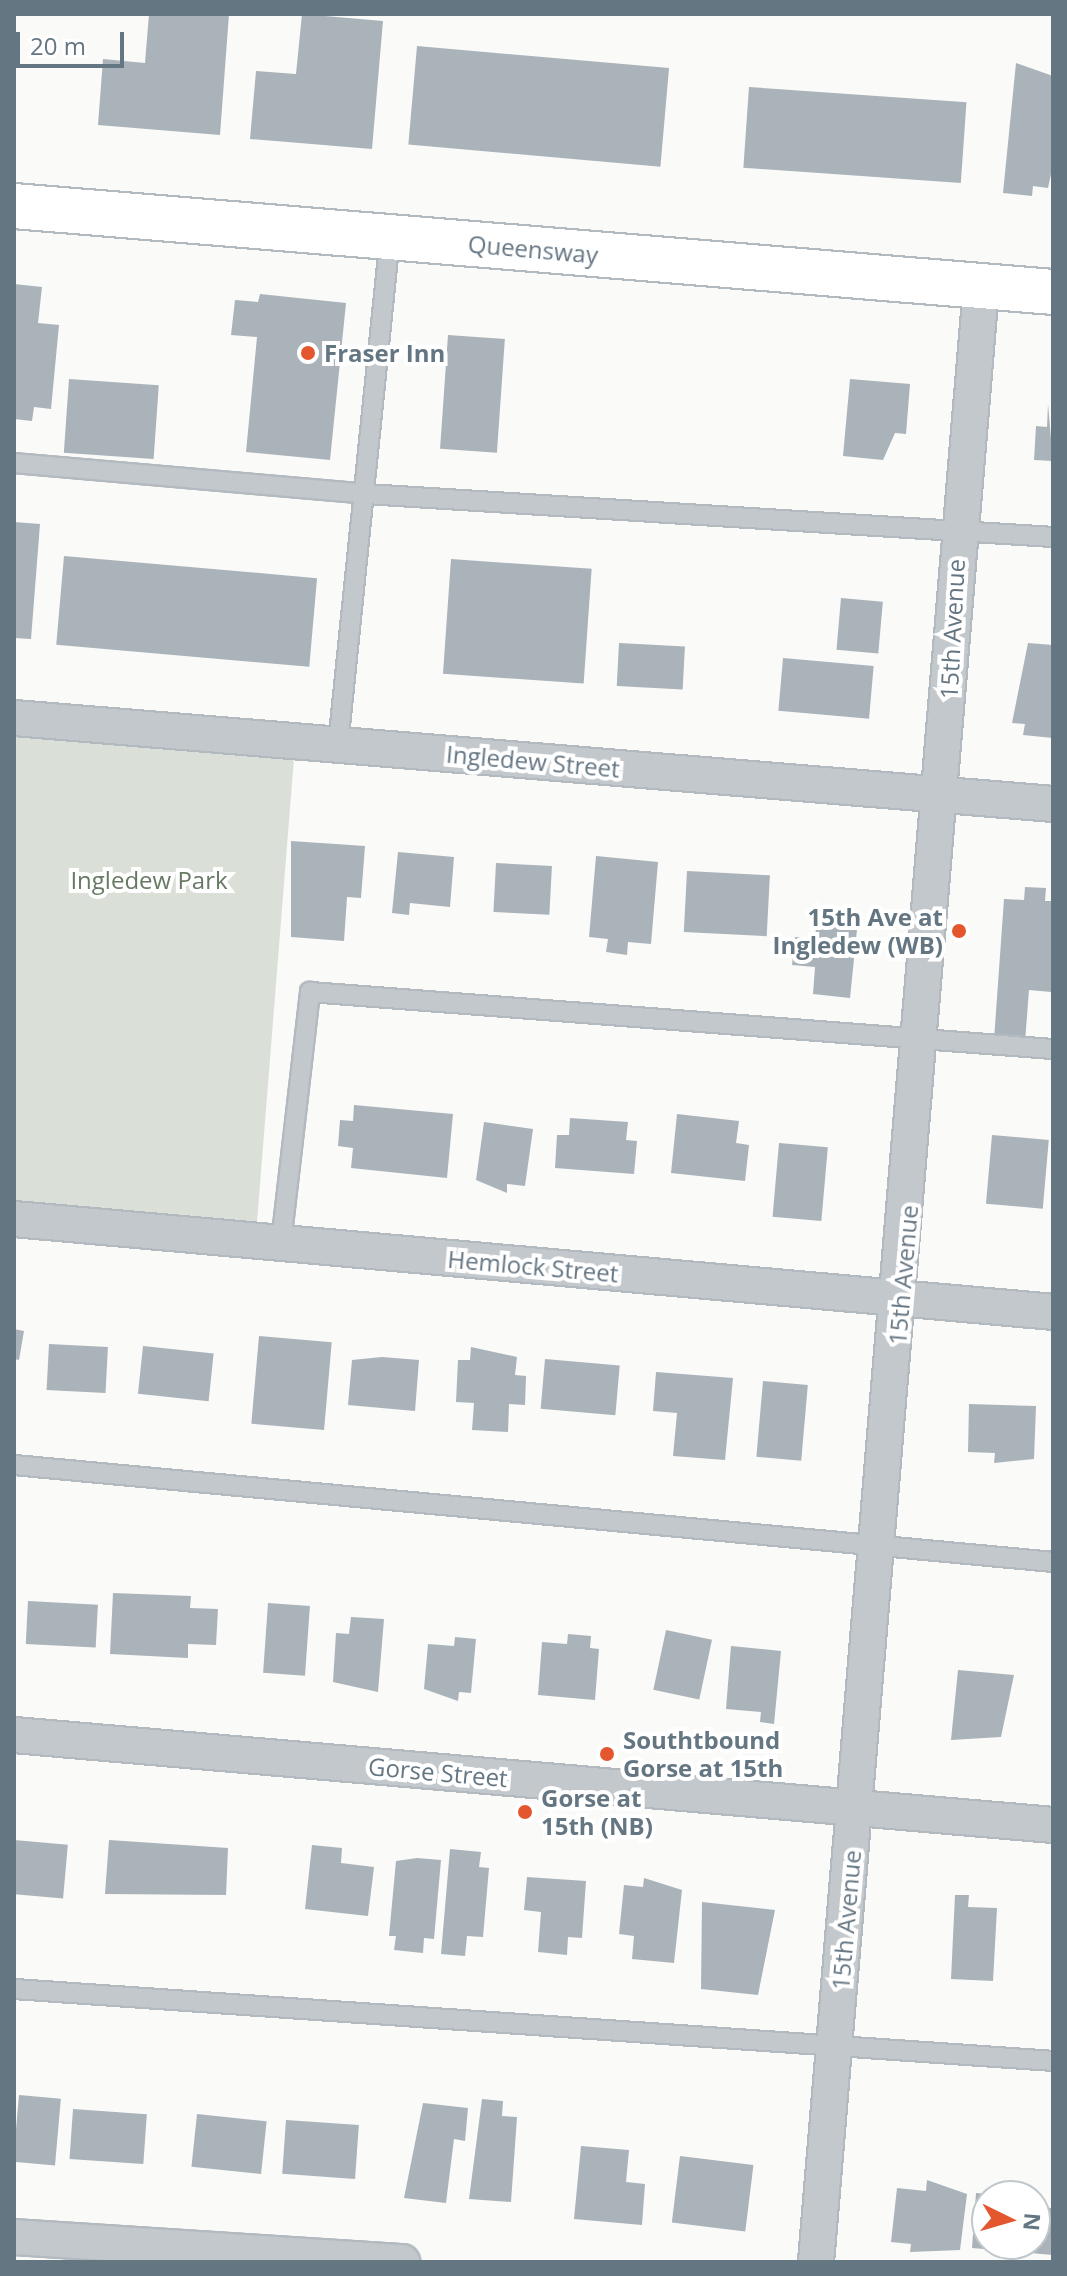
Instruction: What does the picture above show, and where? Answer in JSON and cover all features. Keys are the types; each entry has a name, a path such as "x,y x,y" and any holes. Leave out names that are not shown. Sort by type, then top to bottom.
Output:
{"main road":[{"name":"Queensway","path":"14,206 1053,292"}],"street":[{"name":"15th Avenue","path":"816,2262 923,1039 958,529 981,287"},
{"name":"Ingledew Street","path":"14,718 1053,804"},
{"name":"Hemlock Street","path":"14,1219 1053,1312"},
{"name":"Gorse Street","path":"14,1735 1053,1825"},
{"path":"14,2237 402,2262"}],"lane":[{"path":"338,745 390,237"},
{"path":"14,463 366,494 1053,537"},
{"path":"281,1243 310,992 1053,1049"},
{"path":"14,1465 1053,1562"},
{"path":"14,1989 1053,2061"}],"green space":[{"name":"Ingledew Park","path":"14,732 294,758 255,1247 14,1222"}],"building":[{"path":"149,14 229,14 220,135 98,125 103,59 145,63"},
{"path":"302,14 383,21 372,149 250,139 256,71 296,74"},
{"path":"417,46 669,68 660,167 408,145"},
{"path":"1016,63 1053,76 1053,165 1048,188 1033,186 1032,196 1003,193"},
{"path":"749,87 966,102 961,183 743,168"},
{"path":"14,284 42,287 38,323 59,325 51,409 34,407 32,421 14,419"},
{"path":"260,294 346,303 330,460 246,452 257,337 231,335 235,300 258,302"},
{"path":"448,335 505,339 497,453 440,449"},
{"path":"69,379 159,385 154,459 64,453"},
{"path":"850,379 910,384 906,434 895,433 883,460 843,456"},
{"path":"1048,404 1053,461 1034,460 1036,426 1047,427"},
{"path":"14,522 40,524 31,639 14,638"},
{"path":"64,556 317,578 309,667 56,645"},
{"path":"451,559 592,569 584,684 443,674"},
{"path":"841,598 883,602 878,653 836,650"},
{"path":"619,643 685,646 683,689 617,686"},
{"path":"1028,643 1053,645 1053,738 1023,735 1025,724 1012,723"},
{"path":"783,658 874,666 869,719 778,711"},
{"path":"291,841 365,846 361,898 347,897 344,941 291,937"},
{"path":"398,852 454,857 450,907 410,903 409,915 392,913"},
{"path":"596,856 658,862 651,944 628,942 627,955 606,952 608,939 589,937"},
{"path":"496,863 552,866 549,915 493,912"},
{"path":"687,871 770,875 767,936 684,932"},
{"path":"1025,887 1046,888 1045,901 1053,901 1051,992 1029,990 1025,1042 994,1040 1004,899 1024,900"},
{"path":"818,906 859,910 850,998 813,994 815,967 792,965 795,937 815,939"},
{"path":"354,1105 453,1114 447,1178 351,1168 353,1148 338,1146 340,1120 353,1121"},
{"path":"677,1114 739,1121 736,1143 749,1145 745,1181 671,1173"},
{"path":"570,1118 628,1122 626,1140 637,1141 634,1174 555,1168 557,1135 569,1135"},
{"path":"484,1122 533,1129 525,1186 507,1184 507,1193 476,1180"},
{"path":"992,1135 1049,1140 1043,1209 986,1204"},
{"path":"779,1143 828,1147 821,1221 773,1217"},
{"path":"14,1329 24,1331 19,1360 14,1359"},
{"path":"259,1336 332,1342 324,1430 251,1424"},
{"path":"49,1344 108,1347 106,1393 47,1390"},
{"path":"143,1346 214,1353 209,1401 138,1394"},
{"path":"471,1347 517,1357 515,1375 526,1376 525,1405 509,1404 508,1432 472,1430 474,1403 456,1402 458,1360 470,1360"},
{"path":"382,1357 419,1360 415,1411 348,1405 352,1360"},
{"path":"545,1359 620,1366 615,1415 541,1409"},
{"path":"656,1372 733,1378 725,1460 673,1456 677,1413 653,1411"},
{"path":"763,1381 808,1385 801,1461 756,1457"},
{"path":"969,1404 1036,1406 1034,1459 994,1463 995,1453 968,1452"},
{"path":"113,1593 191,1596 190,1608 218,1609 216,1645 188,1644 188,1658 110,1654"},
{"path":"28,1601 98,1605 96,1648 26,1644"},
{"path":"268,1603 310,1606 305,1676 263,1673"},
{"path":"351,1617 384,1619 378,1692 333,1682 336,1633 349,1634"},
{"path":"666,1630 712,1640 699,1699 653,1690"},
{"path":"568,1634 591,1636 590,1648 599,1649 595,1700 538,1695 542,1642 567,1644"},
{"path":"455,1637 476,1639 471,1693 459,1692 458,1701 424,1689 428,1644 454,1646"},
{"path":"731,1646 781,1651 774,1724 760,1722 761,1712 726,1709"},
{"path":"958,1670 1014,1675 1001,1737 951,1740"},
{"path":"14,1840 68,1845 63,1899 14,1894"},
{"path":"109,1840 228,1848 226,1895 105,1894"},
{"path":"312,1845 342,1848 341,1863 374,1867 368,1916 305,1909"},
{"path":"450,1849 481,1852 479,1867 489,1868 483,1937 467,1936 465,1956 441,1954"},
{"path":"417,1858 441,1860 434,1939 424,1938 423,1953 394,1950 396,1936 389,1936 396,1861"},
{"path":"527,1877 586,1881 582,1938 568,1937 567,1955 538,1952 541,1912 524,1910"},
{"path":"644,1878 682,1890 674,1963 632,1959 634,1936 619,1934 624,1885 643,1887"},
{"path":"955,1895 969,1895 968,1907 997,1908 993,1981 951,1979"},
{"path":"702,1902 775,1910 758,1995 701,1989"},
{"path":"19,2095 61,2099 55,2165 14,2162"},
{"path":"482,2099 503,2101 502,2116 517,2117 511,2202 469,2199"},
{"path":"423,2103 468,2108 465,2141 454,2139 446,2203 404,2198"},
{"path":"73,2109 147,2114 143,2164 70,2159"},
{"path":"197,2114 267,2121 261,2174 191,2167"},
{"path":"286,2120 359,2125 355,2179 282,2174"},
{"path":"581,2146 629,2150 626,2182 645,2184 642,2225 574,2219"},
{"path":"680,2156 753,2165 745,2232 672,2223"},
{"path":"927,2180 967,2194 960,2250 910,2252 911,2244 891,2242 897,2188 926,2191"},
{"path":"1051,2208 1053,2208 1051,2255"}],"place":[{"name":"Fraser Inn","path":"308,353"},
{"name":"15th Ave at Ingledew (WB)","path":"959,931"},
{"name":"Southtbound Gorse at 15th","path":"607,1754"},
{"name":"Gorse at 15th (NB)","path":"525,1812"}]}
